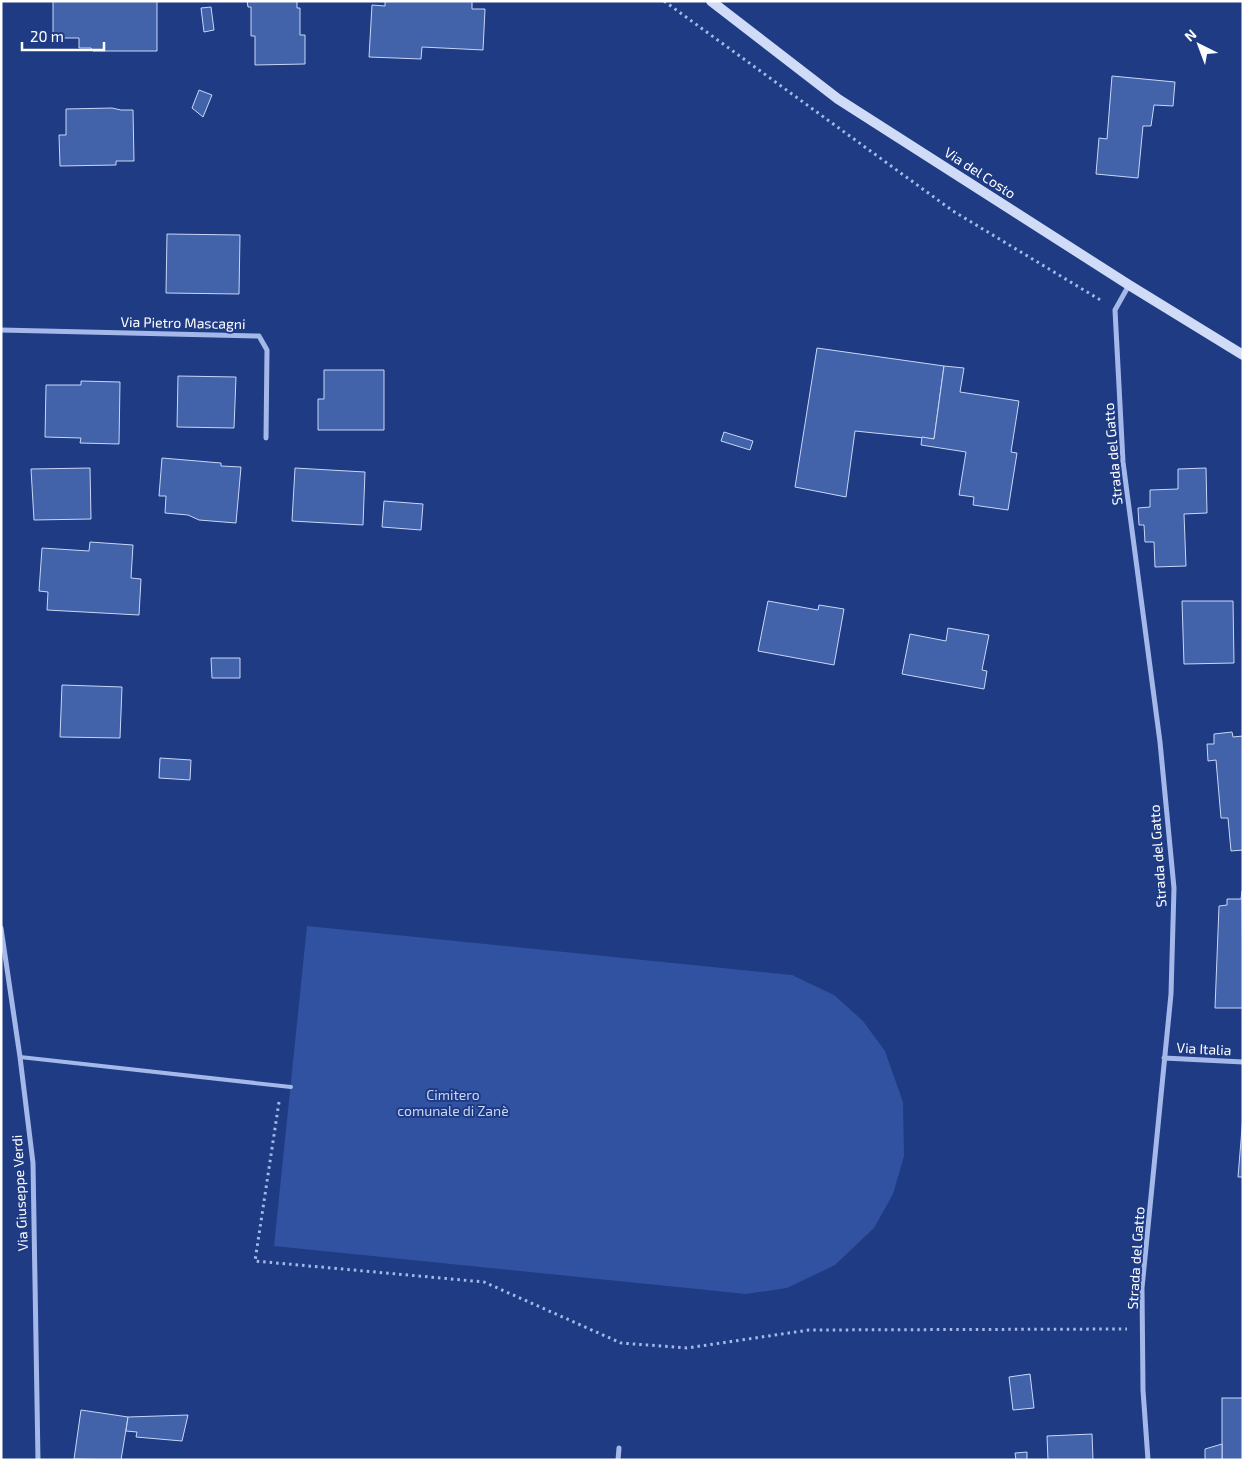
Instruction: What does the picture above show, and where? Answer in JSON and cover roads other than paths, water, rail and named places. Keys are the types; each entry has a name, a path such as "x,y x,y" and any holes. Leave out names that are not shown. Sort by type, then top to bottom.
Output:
{"main road":[{"name":"Via del Costo","path":"711,1 838,99 1129,285 1243,355"}],"street":[{"name":"Strada del Gatto","path":"1129,285 1115,310 1123,462 1160,742 1174,888 1171,994 1142,1288 1143,1390 1148,1460"},
{"name":"Via Pietro Mascagni","path":"1,330 259,336 267,350 266,438"},
{"name":"Via Giuseppe Verdi","path":"1,928 33,1163 38,1460"},
{"name":"Via Italia","path":"1164,1058 1243,1062"},
{"path":"618,1460 619,1448"}],"lane":[{"path":"20,1057 291,1087"}],"park label":[{"name":"Cimitero comunale di Zanè","path":"453,1104"}]}
